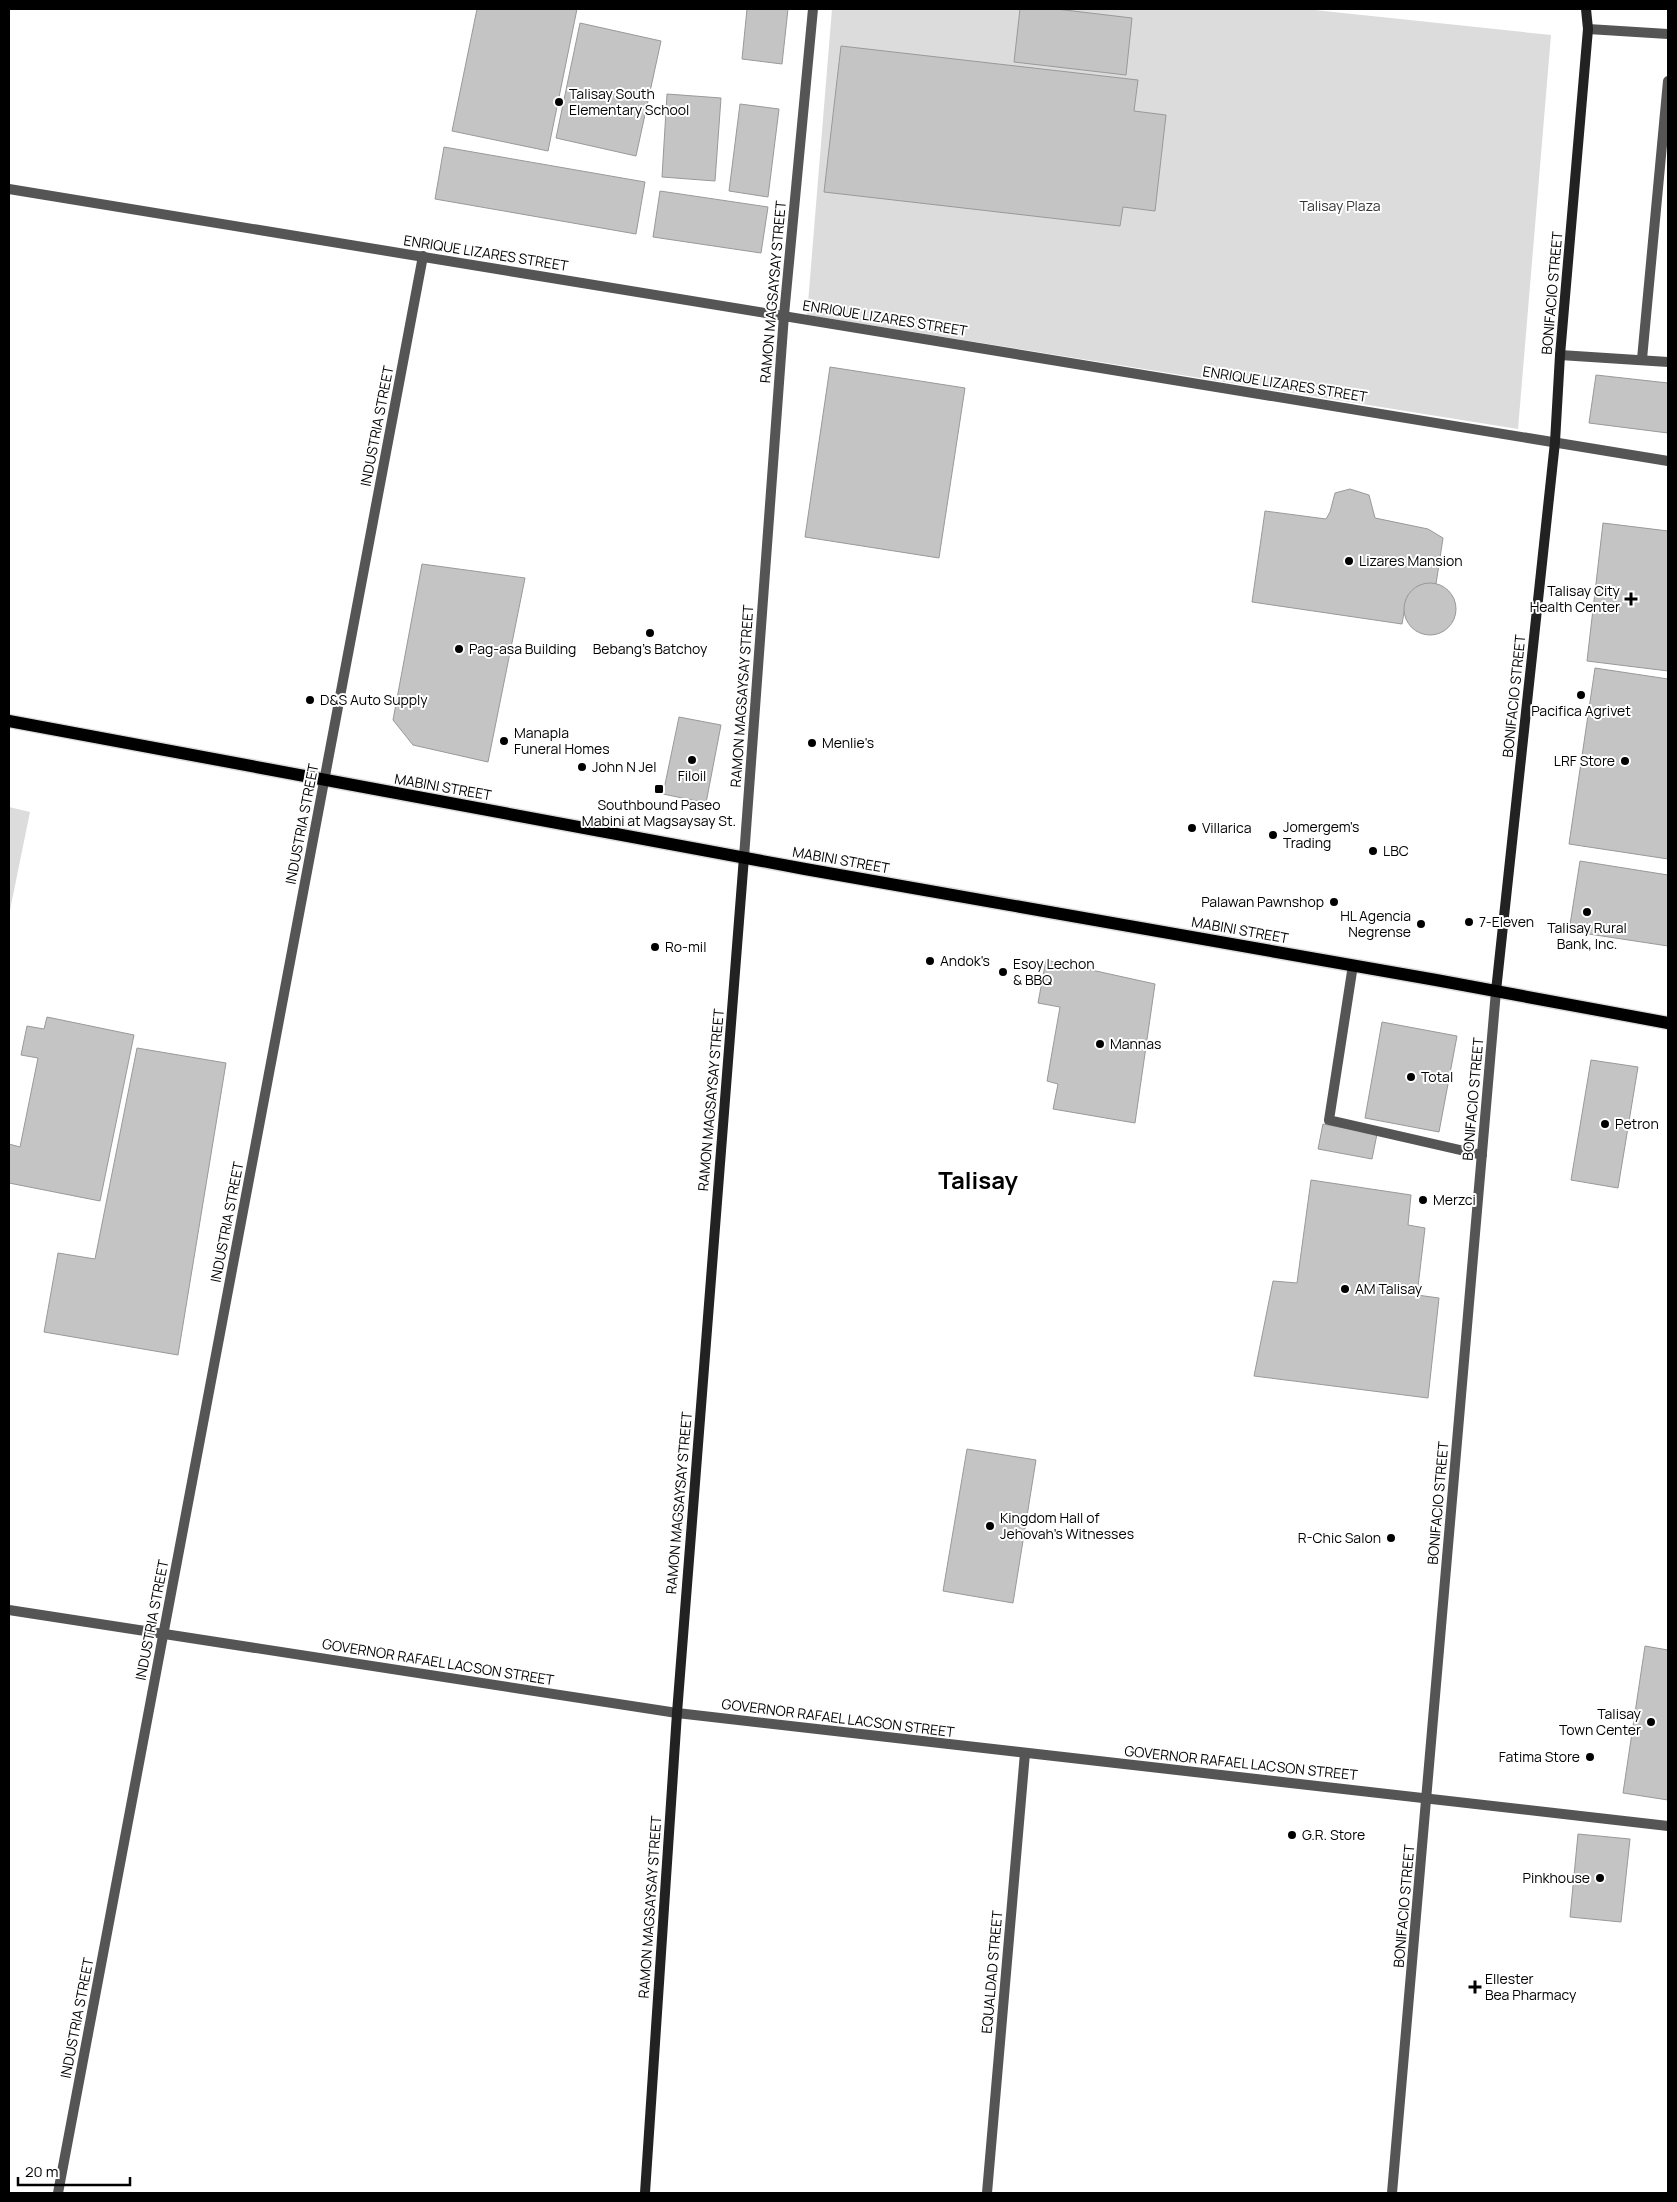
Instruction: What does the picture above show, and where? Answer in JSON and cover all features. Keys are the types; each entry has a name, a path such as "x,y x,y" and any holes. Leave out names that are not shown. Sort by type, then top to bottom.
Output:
{"main road":[{"name":"BONIFACIO STREET","path":"1496,991 1555,442 1560,355 1588,29 1586,9"},
{"name":"MABINI STREET","path":"9,721 744,857 1668,1023"},
{"name":"RAMON MAGSAYSAY STREET","path":"645,2193 676,1713 744,857"}],"street":[{"name":"RAMON MAGSAYSAY STREET","path":"744,857 784,316 814,9"},
{"path":"1588,29 1668,34"},
{"path":"1642,359 1668,81"},
{"name":"ENRIQUE LIZARES STREET","path":"9,189 1668,461"},
{"name":"INDUSTRIA STREET","path":"58,2193 423,256"},
{"path":"1560,355 1668,362"},
{"path":"1353,965 1329,1120 1482,1155"},
{"name":"BONIFACIO STREET","path":"1392,2193 1496,991"},
{"name":"GOVERNOR RAFAEL LACSON STREET","path":"9,1610 676,1713 1668,1826"},
{"name":"EQUALDAD STREET","path":"986,2193 1025,1753"}],"green space":[{"name":"Talisay Plaza","path":"832,9 1305,9 1551,35 1518,429 807,315"},
{"path":"9,807 30,812 9,915"}],"building":[{"path":"477,9 577,9 548,151 452,131"},
{"path":"747,9 788,9 782,64 742,59"},
{"path":"1020,9 1056,9 1132,18 1126,75 1014,62"},
{"path":"580,23 661,41 636,156 556,138"},
{"path":"841,46 1138,80 1134,111 1166,115 1155,211 1123,207 1120,226 824,192"},
{"path":"667,94 721,98 715,181 662,177"},
{"path":"740,104 779,109 768,197 729,191"},
{"path":"444,147 645,182 636,234 435,199"},
{"path":"660,191 768,207 761,253 653,237"},
{"path":"830,367 965,388 939,558 805,537"},
{"path":"1596,375 1668,383 1668,433 1589,423"},
{"name":"Lizares Mansion","path":"1350,489 1369,495 1375,518 1428,529 1443,538 1436,584 1418,586 1409,594 1402,624 1252,602 1265,511 1326,519 1335,493"},
{"name":"Talisay City Health Center","path":"1603,523 1668,531 1668,671 1587,661"},
{"name":"Pag-asa Building","path":"422,564 525,578 488,762 413,745 393,720"},
{"path":"1430,583 1440,585 1448,591 1454,599 1456,609 1454,619 1448,627 1440,633 1430,635 1420,633 1412,627 1406,619 1404,609 1406,599 1412,591 1420,585"},
{"name":"LRF Store","path":"1595,668 1668,679 1668,859 1569,844"},
{"name":"Filoil","path":"679,717 721,725 706,803 663,794"},
{"path":"1580,861 1668,875 1668,946 1569,931"},
{"name":"Mannas","path":"1046,960 1155,984 1135,1123 1053,1109 1058,1084 1047,1081 1060,1007 1038,1003"},
{"path":"47,1017 134,1035 100,1201 9,1183 9,1144 20,1147 38,1058 21,1055 27,1026 44,1029"},
{"name":"Total","path":"1382,1022 1457,1036 1439,1132 1365,1118"},
{"path":"137,1048 226,1063 178,1355 44,1332 58,1253 95,1259"},
{"name":"Petron","path":"1591,1060 1638,1067 1618,1188 1571,1180"},
{"path":"1323,1124 1377,1134 1372,1159 1318,1149"},
{"name":"AM Talisay","path":"1311,1180 1411,1195 1408,1225 1425,1228 1417,1295 1439,1298 1428,1398 1254,1376 1273,1281 1297,1283"},
{"name":"Kingdom Hall of Jehovah's Witnesses","path":"967,1449 1036,1460 1013,1603 943,1591"},
{"name":"Talisay Town Center","path":"1645,1646 1668,1650 1668,1800 1623,1793"},
{"name":"Pinkhouse","path":"1578,1834 1630,1839 1621,1922 1570,1917"}],"place":[{"name":"Talisay South Elementary School","path":"559,102"},
{"name":"Lizares Mansion","path":"1349,561"},
{"name":"Talisay City Health Center","path":"1631,599"},
{"name":"Bebang's Batchoy","path":"650,633"},
{"name":"Pag-asa Building","path":"459,649"},
{"name":"Pacifica Agrivet","path":"1581,695"},
{"name":"D&S Auto Supply","path":"310,700"},
{"name":"Manapla Funeral Homes","path":"504,741"},
{"name":"Menlie's","path":"812,743"},
{"name":"Filoil","path":"692,760"},
{"name":"LRF Store","path":"1625,761"},
{"name":"John N Jel","path":"582,767"},
{"name":"Southbound Paseo Mabini at Magsaysay St.","path":"659,789"},
{"name":"Villarica","path":"1192,828"},
{"name":"Jomergem's Trading","path":"1273,835"},
{"name":"LBC","path":"1373,851"},
{"name":"Palawan Pawnshop","path":"1334,902"},
{"name":"Talisay Rural Bank, Inc.","path":"1587,912"},
{"name":"7-Eleven","path":"1469,922"},
{"name":"HL Agencia Negrense","path":"1421,924"},
{"name":"Ro-mil","path":"655,947"},
{"name":"Andok's","path":"930,961"},
{"name":"Esoy Lechon & BBQ","path":"1003,972"},
{"name":"Mannas","path":"1100,1044"},
{"name":"Total","path":"1411,1077"},
{"name":"Petron","path":"1605,1124"},
{"name":"Merzci","path":"1423,1200"},
{"name":"AM Talisay","path":"1345,1289"},
{"name":"Kingdom Hall of Jehovah's Witnesses","path":"990,1526"},
{"name":"R-Chic Salon","path":"1391,1538"},
{"name":"Talisay Town Center","path":"1651,1722"},
{"name":"Fatima Store","path":"1590,1757"},
{"name":"G.R. Store","path":"1292,1835"},
{"name":"Pinkhouse","path":"1600,1878"},
{"name":"Ellester Bea Pharmacy","path":"1475,1987"}],"district":[{"name":"Talisay","path":"978,1181"}]}
